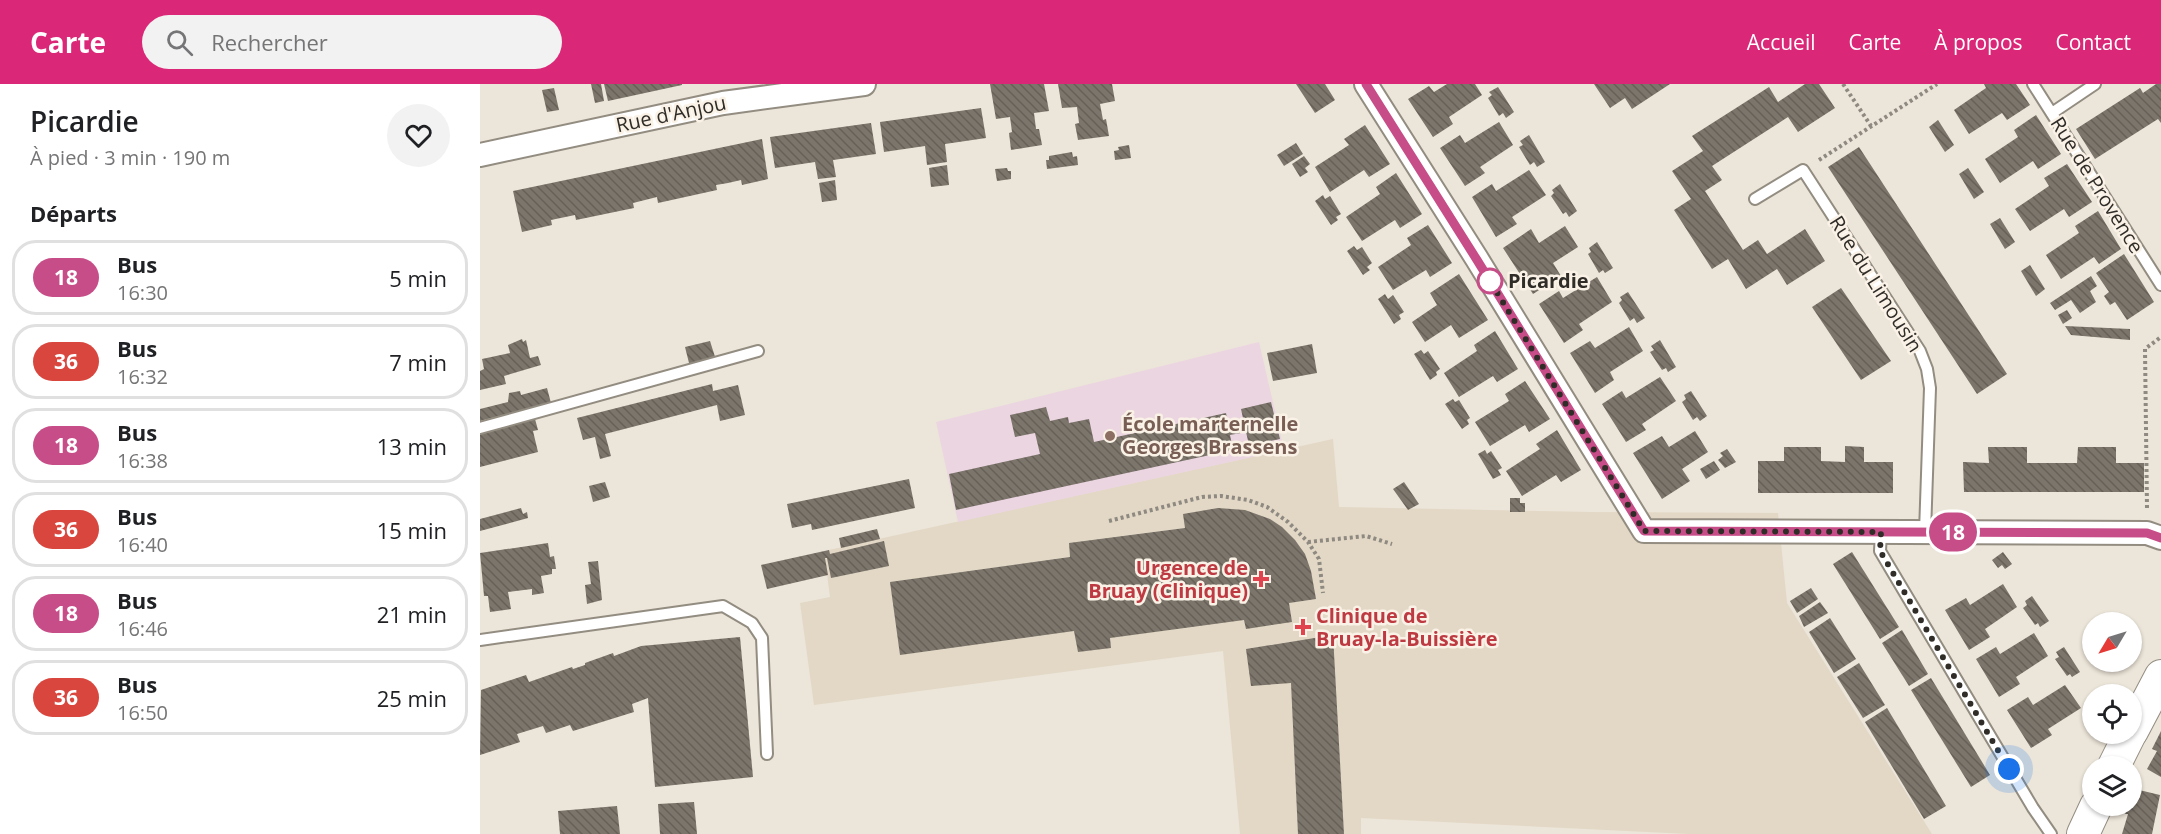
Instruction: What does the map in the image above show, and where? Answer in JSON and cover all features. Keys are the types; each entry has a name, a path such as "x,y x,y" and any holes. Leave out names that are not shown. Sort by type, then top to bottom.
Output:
{"street":[{"name":"Rue d'Anjou","path":"480,155 723,103 864,84"},
{"path":"1366,84 1644,531 2154,535"},
{"path":"2142,711 2161,676"},
{"path":"2083,834 2091,816"}],"lane":[{"name":"Rue de Provence","path":"2033,84 2161,285"},
{"path":"2052,113 2095,84"},
{"path":"1755,199 1803,170"},
{"name":"Rue du Limousin","path":"1803,170 1912,335 1927,369 1930,409 1925,532"},
{"path":"480,428 758,351"},
{"path":"1881,532 1880,551 2033,808 2051,834"},
{"path":"480,640 723,606 752,623 762,638 767,754"}],"path":[{"path":"1843,84 1871,126"},
{"path":"1803,170 1937,84"},
{"path":"2154,535 2145,350 2161,337"},
{"path":"1109,521 1202,497 1221,496 1248,500 1267,507 1288,522 1308,542 1319,559 1323,592"},
{"path":"1308,542 1366,536 1392,544"}],"shaded area":[{"name":"École marternelle Georges Brassens","path":"1259,342 1284,450 958,522 936,422"},
{"name":"Clinique de Bruay-la-Buissière","path":"1333,439 1339,507 1778,513 1787,603 1932,834 1689,834 1361,818 1361,834 1240,834 1223,651 814,705 800,603 830,597 825,558 829,550"}],"building":[{"path":"591,84 601,84 604,101 595,103"},
{"path":"604,84 682,84 682,85 608,101"},
{"path":"990,84 1044,84 1049,111 1034,113 1036,129 1039,129 1042,145 1011,150 1010,117 996,119"},
{"path":"1058,84 1112,84 1115,101 1100,104 1109,136 1078,140 1075,124 1079,123 1077,107 1062,108"},
{"path":"1296,84 1325,84 1335,100 1315,113"},
{"path":"1447,84 1475,84 1482,95 1449,117 1453,124 1433,137 1408,99 1429,86 1434,92"},
{"path":"1594,84 1670,84 1632,109 1625,98 1610,108"},
{"path":"1805,84 1819,84 1835,108 1798,132 1788,117 1712,166 1722,180 1705,191 1743,250 1758,240 1767,254 1805,229 1825,261 1787,285 1777,269 1746,289 1728,259 1712,269 1674,210 1691,199 1672,171 1703,151 1692,136 1769,87 1778,102"},
{"path":"1984,84 2016,84 2030,105 2007,120 2002,113 1969,134 1954,110 1986,88"},
{"path":"2156,84 2161,84 2161,123 2158,119 2095,159 2076,129 2140,88 2143,93"},
{"path":"1498,87 1514,112 1506,118 1503,113 1499,116 1488,98 1492,95 1489,92"},
{"path":"554,88 559,110 547,112 542,90"},
{"path":"981,108 986,138 945,144 947,162 927,165 925,146 884,152 880,122"},
{"path":"2036,115 2061,154 2038,169 2033,161 2000,183 1985,159 2018,137 2014,130"},
{"path":"1938,120 1954,145 1945,152 1929,127"},
{"path":"1499,122 1513,145 1480,167 1485,173 1465,186 1440,148 1460,135 1465,143"},
{"path":"871,123 876,154 833,160 836,177 818,179 815,162 775,168 770,137"},
{"path":"1365,125 1390,164 1369,177 1364,170 1330,192 1315,167 1349,145 1344,139"},
{"path":"1529,135 1545,162 1537,167 1534,162 1530,165 1519,147 1523,145 1520,141"},
{"path":"762,139 768,179 742,185 741,180 716,185 717,190 658,203 657,197 633,203 634,208 576,220 575,215 551,220 552,225 522,232 513,191"},
{"path":"1296,143 1303,154 1284,166 1277,155"},
{"path":"1129,145 1131,158 1115,160 1114,151 1119,150 1118,147"},
{"path":"1859,147 2007,374 1977,394 1828,167"},
{"path":"1072,152 1073,157 1077,156 1078,165 1047,169 1046,160 1049,160 1049,156"},
{"path":"1304,156 1310,164 1305,168 1308,172 1300,177 1292,164"},
{"path":"2067,164 2092,202 2069,217 2064,209 2030,231 2015,209 2049,186 2044,178"},
{"path":"947,165 949,185 931,187 929,168"},
{"path":"1007,168 1011,171 1011,179 997,181 995,169"},
{"path":"1968,168 1984,192 1974,199 1959,174"},
{"path":"1529,170 1546,195 1512,217 1517,224 1496,237 1472,197 1492,184 1496,191"},
{"path":"1396,173 1422,214 1400,228 1395,220 1362,241 1346,217 1380,194 1376,187"},
{"path":"835,180 837,200 822,202 819,183"},
{"path":"1560,184 1577,211 1569,217 1566,212 1563,214 1551,196 1554,193 1552,190"},
{"path":"1323,195 1325,199 1330,196 1341,214 1336,217 1338,220 1331,225 1315,201"},
{"path":"2098,211 2121,249 2099,264 2094,257 2061,279 2046,255 2079,233 2075,226"},
{"path":"2000,218 2015,242 2005,249 1990,224"},
{"path":"1428,225 1452,263 1430,277 1426,270 1393,290 1378,267 1411,245 1407,238"},
{"path":"1565,226 1578,247 1553,263 1561,276 1533,294 1503,248 1531,229 1539,243"},
{"path":"1597,242 1613,268 1605,273 1603,270 1599,273 1588,254 1591,252 1589,248"},
{"path":"1354,246 1357,250 1362,247 1372,263 1367,267 1370,270 1363,275 1347,251"},
{"path":"2124,254 2154,302 2127,320 2115,302 2110,305 2104,296 2109,292 2096,273"},
{"path":"2030,265 2045,289 2036,296 2021,271"},
{"path":"1459,274 1488,320 1459,338 1451,325 1425,342 1412,322 1437,305 1430,293"},
{"path":"2091,276 2097,286 2090,291 2096,302 2080,313 2071,300 2055,310 2050,303"},
{"path":"1597,277 1612,302 1579,324 1583,330 1564,343 1539,304 1559,291 1563,298"},
{"path":"1841,288 1891,361 1861,380 1812,307"},
{"path":"1628,292 1645,318 1637,323 1634,318 1630,321 1619,303 1622,300 1620,297"},
{"path":"1385,294 1388,299 1393,295 1404,312 1399,315 1401,319 1394,324 1378,299"},
{"path":"2067,310 2072,318 2063,324 2058,315"},
{"path":"2065,326 2130,329 2130,340 2071,335"},
{"path":"1629,327 1643,351 1610,372 1614,380 1595,393 1570,353 1590,341 1595,348"},
{"path":"1495,331 1518,369 1497,382 1493,376 1459,397 1444,373 1477,351 1474,345"},
{"path":"522,339 523,342 526,340 530,358 538,356 541,365 504,376 506,384 480,390 480,371 484,369 482,359 510,353 508,345"},
{"path":"1660,340 1676,367 1668,372 1666,368 1662,370 1650,352 1654,350 1651,346"},
{"path":"710,341 716,360 690,367 685,347"},
{"path":"1312,344 1317,373 1273,381 1267,353"},
{"path":"1421,350 1424,354 1428,351 1440,369 1436,372 1437,375 1430,380 1414,354"},
{"path":"1660,377 1676,401 1642,424 1646,430 1626,442 1602,404 1622,391 1626,398"},
{"path":"1525,381 1550,419 1529,432 1525,425 1490,446 1475,422 1509,401 1505,394"},
{"path":"712,384 713,391 738,385 745,415 720,421 717,405 605,434 611,456 600,459 595,437 583,440 577,418"},
{"path":"547,388 551,403 480,421 480,409 508,402 509,393 520,391 521,395"},
{"path":"1691,391 1707,416 1700,421 1697,417 1693,420 1682,402 1686,399 1684,395"},
{"path":"1453,399 1455,402 1459,400 1470,418 1467,420 1469,424 1462,429 1445,404"},
{"path":"1271,402 1280,439 1249,445 1246,432 1230,435 1233,450 956,510 949,474 1040,454 1035,433 1015,437 1010,415 1046,407 1050,421 1068,417 1069,423 1089,419 1094,442 1226,413 1229,427 1244,423 1241,409"},
{"path":"535,419 538,430 533,431 538,452 480,467 480,432"},
{"path":"1557,430 1581,470 1561,482 1556,475 1522,496 1506,471 1540,449 1536,444"},
{"path":"1695,431 1708,452 1682,469 1690,481 1662,499 1633,453 1662,436 1669,447"},
{"path":"1845,446 1864,447 1864,462 1893,462 1893,493 1758,493 1758,461 1784,461 1784,447 1821,447 1821,461 1845,462"},
{"path":"1988,447 2027,447 2027,463 2077,463 2078,447 2116,447 2116,463 2144,463 2144,492 1964,492 1963,462 1989,463"},
{"path":"1727,449 1736,462 1725,468 1718,460 1723,456 1720,453"},
{"path":"1485,450 1487,454 1491,451 1502,468 1498,470 1501,475 1493,479 1478,454"},
{"path":"1714,461 1720,470 1706,479 1700,469"},
{"path":"909,479 915,508 812,530 811,524 792,528 787,504"},
{"path":"605,482 610,497 593,502 589,486"},
{"path":"1404,482 1419,504 1408,510 1393,489"},
{"path":"1510,498 1520,498 1520,503 1525,503 1525,512 1510,512"},
{"path":"521,508 523,514 527,512 528,518 480,531 480,519"},
{"path":"1218,508 1245,510 1270,519 1295,540 1305,554 1316,599 1289,603 1292,622 1246,629 1244,620 1110,638 1111,648 1078,652 1074,631 900,655 890,582 1070,557 1069,543 1185,528 1183,514"},
{"path":"877,529 880,539 841,548 839,538"},
{"path":"884,541 889,566 831,578 827,558 825,558 828,575 767,589 761,565 829,550 830,554"},
{"path":"548,543 550,557 554,556 556,569 552,569 552,574 541,576 544,593 532,595 532,589 508,592 511,609 490,612 488,596 484,596 480,553"},
{"path":"1852,552 1899,627 1880,639 1833,564"},
{"path":"2003,552 2012,564 2005,569 2002,565 1998,568 1992,560"},
{"path":"598,561 602,600 587,604 585,585 591,584 588,562"},
{"path":"2003,584 2017,607 1985,629 1990,637 1969,650 1945,610 1966,598 1970,605"},
{"path":"1811,588 1818,599 1797,613 1790,601"},
{"path":"2032,596 2049,621 2040,627 2038,623 2035,625 2023,608 2027,605 2025,601"},
{"path":"1820,602 1828,613 1804,627 1799,616"},
{"path":"1830,618 1856,659 1834,673 1809,632"},
{"path":"1902,630 1928,674 1909,686 1882,643"},
{"path":"2034,633 2048,656 2016,677 2020,684 1999,697 1976,659 1996,647 2000,654"},
{"path":"1333,635 1344,834 1298,834 1291,683 1251,686 1246,649"},
{"path":"740,637 753,777 655,787 648,698 632,704 634,712 573,731 570,725 546,733 543,726 517,734 520,742 480,755 481,690 526,675 529,682 572,667 573,669 585,665 585,663 613,653 614,656 641,646"},
{"path":"2064,647 2080,672 2072,677 2070,674 2067,676 2055,659 2059,657 2056,652"},
{"path":"1859,663 1885,705 1863,718 1837,677"},
{"path":"1931,678 1990,775 1971,787 1911,690"},
{"path":"2065,685 2081,708 2048,729 2052,735 2031,748 2007,710 2028,697 2033,705"},
{"path":"1887,708 1946,806 1924,819 1865,722"},
{"path":"2161,731 2161,777 2147,769 2157,751 2152,749"},
{"path":"2142,791 2160,795 2152,834 2122,834 2127,816 2142,816"},
{"path":"694,802 697,834 660,834 658,804"},
{"path":"617,806 620,834 560,834 558,811"}],"bus line":[{"name":"18","path":"1366,84 1644,531 2147,533 2161,538"}],"place":[{"name":"Picardie","path":"1490,281"},
{"name":"École marternelle Georges Brassens","path":"1110,436"},
{"name":"Urgence de Bruay (Clinique)","path":"1261,579"},
{"name":"Clinique de Bruay-la-Buissière","path":"1303,627"}],"route":[{"path":"1490,281 1488,278 1644,531 1881,532 1880,551 2009,769"}]}
